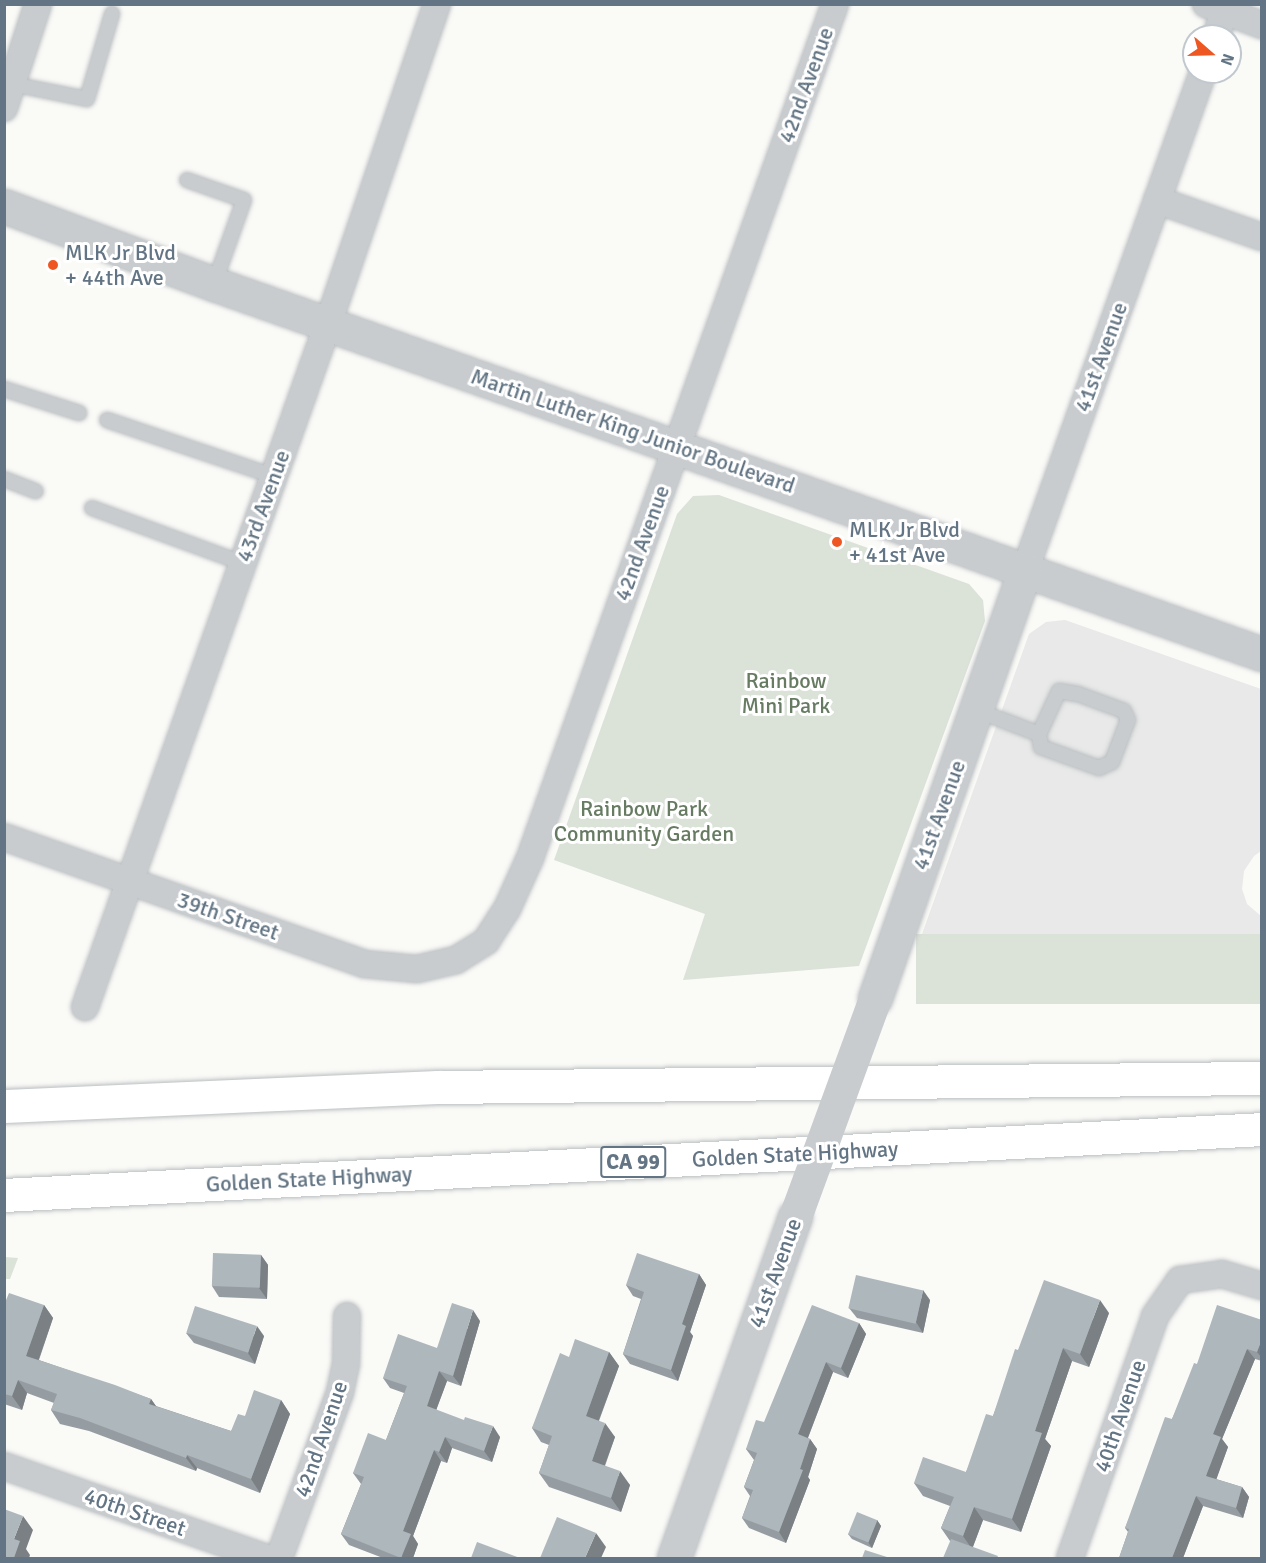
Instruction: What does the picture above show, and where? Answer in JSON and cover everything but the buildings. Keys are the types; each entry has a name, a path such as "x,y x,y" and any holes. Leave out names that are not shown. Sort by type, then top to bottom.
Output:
{"highway":[{"path":"12,1105 438,1087 1262,1078"},
{"name":"Golden State Highway","path":"4,1195 1262,1129"}],"street":[{"path":"8,96 38,4"},
{"name":"43rd Avenue","path":"85,1006 328,324 437,4"},
{"name":"42nd Avenue","path":"456,960 486,941 507,909 530,858 835,4"},
{"path":"1217,24 1219,7 1262,25"},
{"name":"41st Avenue","path":"674,1558 1199,84"},
{"path":"1157,200 1262,237"},
{"name":"Martin Luther King Junior Boulevard","path":"4,206 214,284 1262,654"},
{"name":"39th Street","path":"4,837 364,964 417,969 456,960"},
{"name":"40th Avenue","path":"1070,1558 1155,1316 1180,1280 1222,1274 1262,1286"},
{"name":"42nd Avenue","path":"279,1558 340,1392 346,1364 347,1317"},
{"name":"40th Street","path":"4,1466 266,1558"}],"lane":[{"path":"8,96 87,99 112,14"},
{"path":"187,180 244,200 214,284"},
{"path":"4,389 79,413"},
{"path":"107,420 273,476"},
{"path":"4,479 36,491"},
{"path":"92,508 242,563"},
{"path":"1059,691 1078,694 1124,711 1128,720 1112,762 1099,768 1041,747 1039,734 1059,691"},
{"path":"976,710 1039,734"}],"shaded area":[{"path":"1065,620 1261,689 1261,851 1254,856 1244,871 1242,889 1247,904 1261,916 1261,934 916,951 1029,634 1046,622"}],"green space":[{"name":"Rainbow Mini Park","path":"719,495 969,584 983,600 985,621 859,966 683,980 705,914 554,860 677,514 693,496"},
{"path":"916,934 1261,934 1261,1004 916,1004"},
{"path":"5,1257 18,1258 10,1279 5,1279"}],"place":[{"name":"MLK Jr Blvd + 44th Ave","path":"53,265"},
{"name":"MLK Jr Blvd + 41st Ave","path":"837,542"}],"park label":[{"name":"Rainbow Park Community Garden","path":"644,820"}]}
